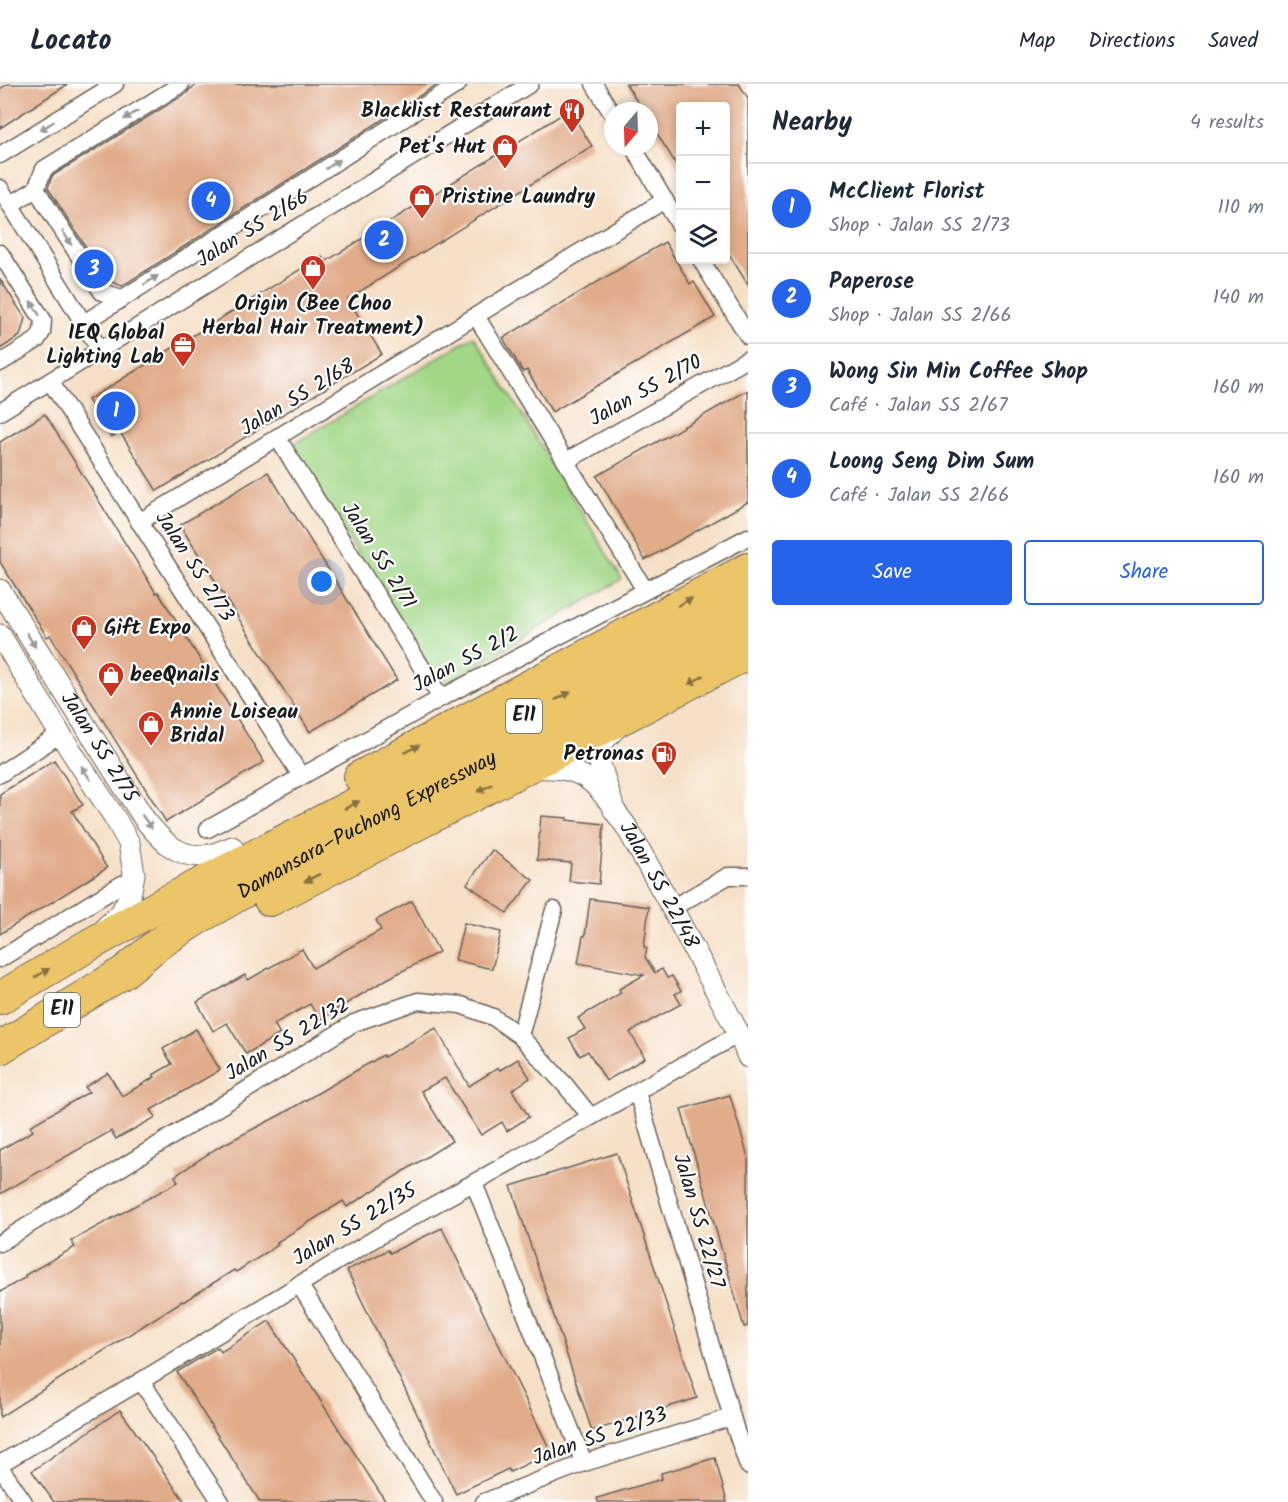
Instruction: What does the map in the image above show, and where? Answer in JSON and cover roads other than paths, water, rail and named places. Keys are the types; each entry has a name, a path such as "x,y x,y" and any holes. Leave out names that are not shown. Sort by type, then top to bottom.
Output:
{"highway":[{"path":"164,903 220,838 285,817 748,569"},
{"name":"Damansara–Puchong Expressway","path":"0,1048 124,972 158,944 307,842 748,600"},
{"name":"Damansara–Puchong Expressway","path":"0,998 164,903 307,842 748,624"},
{"path":"124,972 186,945 748,653"}],"street":[{"path":"0,155 115,84"},
{"path":"10,205 36,189 44,169 181,84"},
{"path":"84,323 458,84"},
{"name":"Jalan SS 2/66","path":"0,412 530,84"},
{"path":"594,84 605,102"},
{"path":"638,156 676,218"},
{"path":"0,188 100,350"},
{"path":"36,189 102,292 122,298"},
{"name":"Jalan SS 2/68","path":"139,522 665,200"},
{"path":"0,253 43,320 42,332 37,340 0,363"},
{"path":"703,264 748,336"},
{"path":"476,316 645,590"},
{"name":"Jalan SS 2/70","path":"566,461 748,359"},
{"name":"Jalan SS 2/73","path":"50,381 301,776"},
{"name":"Jalan SS 2/71","path":"278,437 441,698"},
{"name":"Jalan SS 2/2","path":"220,838 301,776 441,698 748,537"},
{"name":"Jalan SS 2/75","path":"0,590 145,820 163,841 176,850 192,855 208,855 220,838"},
{"name":"Jalan SS 2/75","path":"0,635 129,843 134,874 130,896 122,913 84,948"},
{"name":"Jalan SS 22/48","path":"628,716 607,737 598,754 614,810 626,826 672,908 739,1034 748,1057"},
{"path":"0,774 60,734"},
{"path":"524,768 560,768 579,773 592,782 614,810"},
{"path":"672,908 728,876 748,876"},
{"path":"0,959 122,884"},
{"path":"520,1036 554,910"},
{"name":"Jalan SS 22/32","path":"0,1243 354,1023 417,1001 461,1005 493,1017 520,1036 567,1086 591,1117"},
{"name":"Jalan SS 22/35","path":"0,1466 389,1230 739,1034"},
{"name":"Jalan SS 22/27","path":"637,1092 748,1466"},
{"path":"474,1183 584,1463"},
{"path":"299,1284 434,1502"},
{"path":"141,1381 221,1502"},
{"name":"Jalan SS 22/33","path":"484,1502 584,1463 732,1417"},
{"path":"0,1466 24,1502"}],"place":[{"name":"Blacklist Restaurant","path":"572,134"},
{"name":"Pet's Hut","path":"505,170"},
{"name":"Loong Seng Dim Sum","path":"211,201"},
{"name":"Pristine Laundry","path":"422,220"},
{"name":"Paperose","path":"384,240"},
{"name":"Wong Sin Min Coffee Shop","path":"94,269"},
{"name":"Origin (Bee Choo Herbal Hair Treatment)","path":"313,291"},
{"name":"IEQ Global Lighting Lab","path":"183,368"},
{"name":"McClient Florist","path":"116,411"},
{"name":"Gift Expo","path":"84,651"},
{"name":"beeQnails","path":"111,698"},
{"name":"Annie Loiseau Bridal","path":"151,747"},
{"name":"Petronas","path":"664,777"}]}
